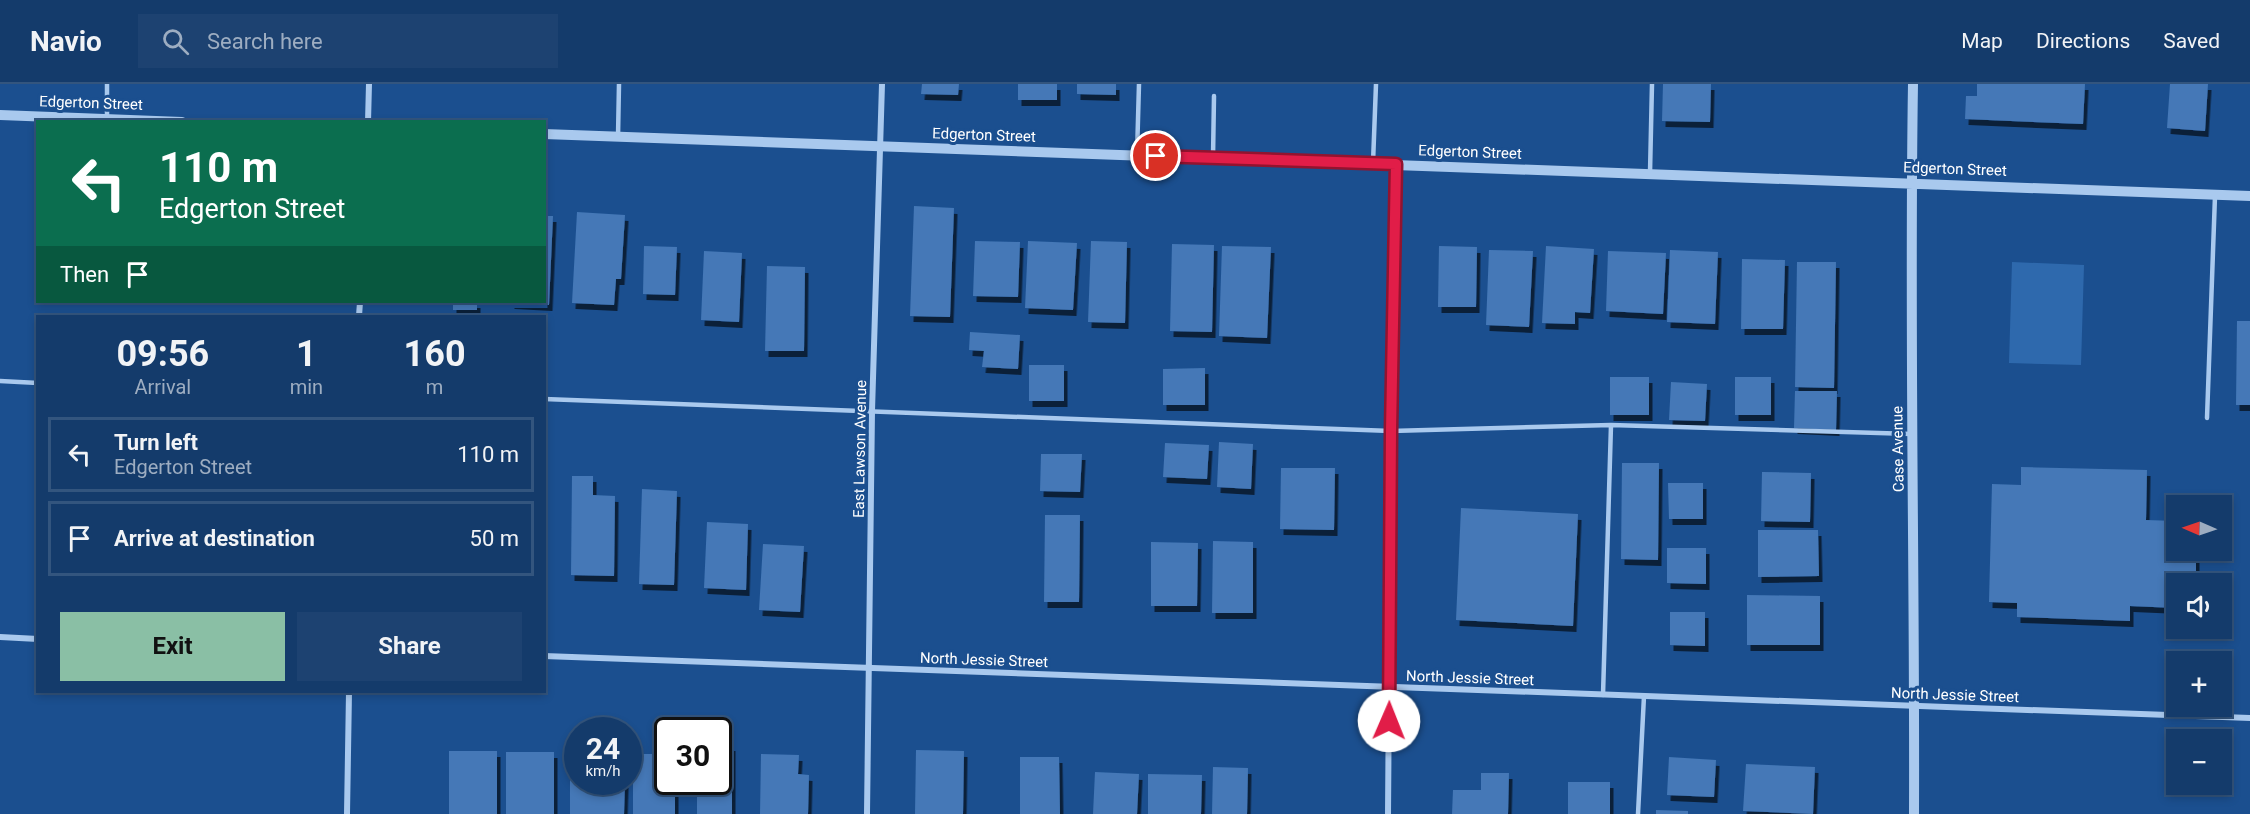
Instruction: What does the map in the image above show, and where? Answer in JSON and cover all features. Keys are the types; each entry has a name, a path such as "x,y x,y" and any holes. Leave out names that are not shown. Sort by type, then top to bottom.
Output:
{"street":[{"path":"369,84 369,120"},
{"name":"East Lawson Avenue","path":"867,814 872,411 882,84"},
{"name":"Case Avenue","path":"1913,84 1911,183 1914,814"},
{"name":"Edgerton Street","path":"0,115 131,120"},
{"name":"Edgerton Street","path":"546,134 2250,196"},
{"path":"1388,814 1396,164"},
{"path":"0,637 36,639"},
{"name":"North Jessie Street","path":"546,656 2250,718"},
{"path":"347,814 349,693"}],"lane":[{"path":"106,119 107,84"},
{"path":"618,137 619,84"},
{"path":"1137,155 1139,84"},
{"path":"1373,163 1376,84"},
{"path":"1650,173 1652,84"},
{"path":"1213,158 1214,96"},
{"path":"2208,418 2215,194"},
{"path":"0,381 36,382"},
{"path":"546,399 1391,431 1611,424 1913,434"},
{"path":"1603,695 1611,424"},
{"path":"1638,814 1644,696"}],"shaded area":[{"path":"2012,262 2084,265 2081,365 2009,363"}],"building":[{"path":"922,84 959,84 958,95 921,94"},
{"path":"1018,84 1057,84 1057,100 1018,100"},
{"path":"1077,84 1116,84 1116,95 1077,94"},
{"path":"1663,84 1711,84 1710,122 1662,121"},
{"path":"1977,84 2085,84 2083,124 1965,119 1966,96 1977,96"},
{"path":"2170,84 2208,84 2205,131 2167,128"},
{"path":"914,206 954,208 950,317 910,316"},
{"path":"577,212 625,215 621,279 616,279 614,305 572,303"},
{"path":"546,216 553,216 549,305 511,303 546,303"},
{"path":"975,241 1020,242 1018,297 973,296"},
{"path":"1028,241 1077,243 1073,310 1025,308"},
{"path":"1091,241 1127,242 1125,323 1088,322"},
{"path":"1172,244 1214,245 1212,332 1170,331"},
{"path":"644,246 677,247 675,295 643,294"},
{"path":"1222,246 1271,247 1267,338 1219,336"},
{"path":"1439,246 1477,247 1476,307 1438,307"},
{"path":"1546,246 1594,249 1590,313 1575,312 1575,324 1542,323"},
{"path":"1489,250 1533,251 1529,327 1486,325"},
{"path":"1670,250 1718,252 1715,324 1667,322"},
{"path":"704,251 742,253 739,322 701,320"},
{"path":"1608,251 1666,253 1663,314 1606,311"},
{"path":"1742,259 1785,260 1783,329 1741,329"},
{"path":"1797,262 1836,262 1834,388 1795,387"},
{"path":"767,266 805,267 804,351 765,351"},
{"path":"453,303 477,303 477,310 453,310"},
{"path":"2237,321 2250,321 2250,405 2236,405"},
{"path":"970,332 1020,335 1018,369 982,367 984,351 969,350"},
{"path":"1029,365 1064,365 1064,401 1029,401"},
{"path":"1205,368 1205,405 1163,405 1163,369"},
{"path":"1610,377 1649,377 1649,415 1610,415"},
{"path":"1735,377 1771,377 1771,415 1735,415"},
{"path":"1671,382 1707,384 1705,421 1669,420"},
{"path":"1795,391 1837,391 1836,430 1794,428"},
{"path":"1219,442 1253,444 1251,489 1217,487"},
{"path":"1165,443 1209,445 1207,479 1163,477"},
{"path":"1041,454 1082,454 1080,492 1040,491"},
{"path":"1622,463 1659,463 1658,560 1621,559"},
{"path":"2021,467 2147,470 2146,520 2166,521 2166,561 2196,561 2196,573 2166,573 2166,608 2130,606 2130,621 2017,617 2017,603 1989,602 1992,484 2021,485"},
{"path":"1281,468 1335,468 1334,530 1280,529"},
{"path":"1762,472 1811,473 1810,522 1761,521"},
{"path":"572,476 593,476 593,495 615,496 614,576 571,575"},
{"path":"1668,483 1703,483 1703,519 1669,519"},
{"path":"642,489 677,491 674,585 639,584"},
{"path":"1461,508 1578,514 1573,626 1456,620"},
{"path":"1045,515 1080,515 1079,602 1044,602"},
{"path":"707,522 748,524 746,590 704,588"},
{"path":"1758,530 1818,530 1819,576 1758,577"},
{"path":"1213,541 1253,542 1253,613 1212,613"},
{"path":"1151,542 1198,543 1197,606 1151,606"},
{"path":"763,544 804,546 800,612 759,610"},
{"path":"1667,548 1706,548 1706,584 1667,583"},
{"path":"1747,595 1820,596 1820,645 1747,645"},
{"path":"1670,612 1705,612 1705,646 1670,645"},
{"path":"916,750 964,751 963,814 915,814"},
{"path":"449,751 497,751 497,814 449,814"},
{"path":"506,752 554,752 554,814 506,814"},
{"path":"642,754 654,754 654,795 675,795 675,814 633,814 633,795 642,795"},
{"path":"761,754 799,755 798,774 809,775 808,814 760,814"},
{"path":"1020,757 1059,757 1060,814 1020,814"},
{"path":"1669,757 1716,760 1714,797 1667,795"},
{"path":"1746,764 1815,767 1813,814 1743,811"},
{"path":"1213,767 1248,768 1247,814 1212,814"},
{"path":"1095,772 1139,774 1137,814 1093,814"},
{"path":"1481,773 1509,773 1508,814 1452,814 1453,790 1481,790"},
{"path":"1148,774 1202,775 1201,814 1148,814"},
{"path":"1568,782 1610,782 1610,814 1568,814"},
{"path":"570,795 625,795 624,814 570,814"},
{"path":"697,795 732,795 732,814 697,814"},
{"path":"1656,810 1688,811 1688,814 1656,814"}],"route":[{"path":"1156,156 1396,164 1389,721"}]}
